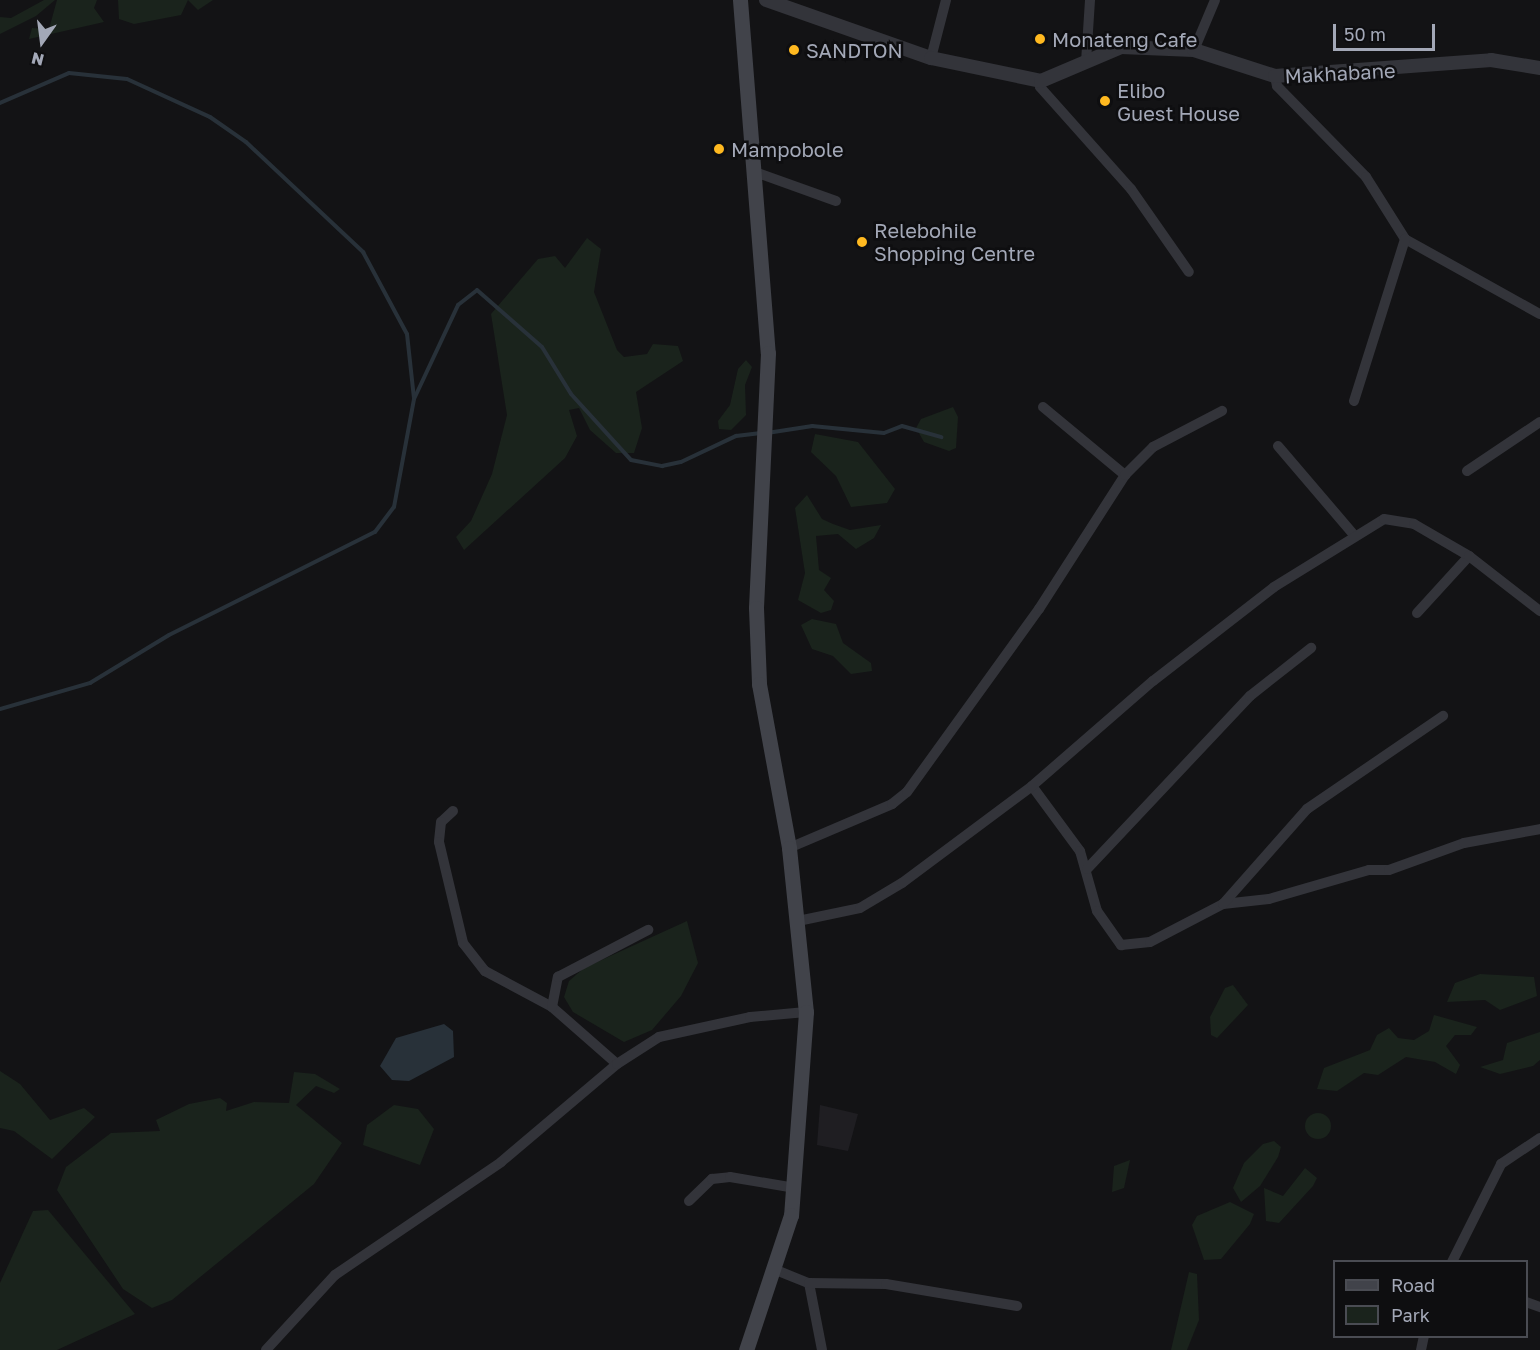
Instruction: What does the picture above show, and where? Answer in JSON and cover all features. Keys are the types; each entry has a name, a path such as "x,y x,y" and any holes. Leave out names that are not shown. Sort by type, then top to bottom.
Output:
{"main road":[{"path":"740,0 768,353 756,608 759,684 789,848 806,1012 795,1188 776,1270 746,1350"}],"street":[{"path":"766,0 931,58 1041,81 1040,87 1131,189 1188,272"},
{"path":"931,58 946,0"},
{"path":"1086,62 1090,0"},
{"path":"1194,50 1215,0"},
{"name":"Makhabane","path":"1041,81 1121,47 1194,50 1275,76 1491,60 1540,68"},
{"path":"1275,76 1277,86 1366,177 1405,239 1540,314"},
{"path":"755,172 768,172 836,201"},
{"path":"1354,401 1405,239"},
{"path":"1043,407 1125,475"},
{"path":"789,848 892,804 907,792 1039,609 1125,475 1153,447 1222,411"},
{"path":"1467,471 1540,422"},
{"path":"1278,446 1354,535"},
{"path":"798,921 860,908 902,883 1032,786 1172,666 1274,587 1354,535 1384,519 1414,524 1469,556 1540,611"},
{"path":"1417,613 1469,556"},
{"path":"1087,869 1250,696 1311,648"},
{"path":"1032,786 1087,869 1097,911 1121,945 1150,942 1223,904 1307,809 1443,716"},
{"path":"453,811 441,822 439,842 463,943 491,975 552,1007 617,1064"},
{"path":"1223,904 1269,899 1358,872 1389,870 1464,843 1540,829"},
{"path":"552,1007 558,977 648,930"},
{"path":"266,1350 335,1275 501,1162 617,1064 659,1037 750,1017 806,1012"},
{"path":"1453,1260 1501,1164 1540,1138"},
{"path":"689,1201 712,1179 730,1177 795,1188"},
{"path":"776,1270 809,1283 886,1284 1017,1306"},
{"path":"809,1283 822,1350"}],"shaded area":[{"path":"444,1024 453,1031 454,1057 409,1081 392,1080 380,1066 396,1038"},
{"path":"820,1105 858,1114 848,1151 817,1145"}],"green space":[{"path":"44,0 55,0 36,16 0,34 0,17 11,18"},
{"path":"57,0 97,0 94,8 104,22 29,39 32,28 49,29"},
{"path":"118,0 188,0 181,15 134,24 119,19"},
{"path":"188,0 213,0 198,10"},
{"path":"587,238 601,249 594,292 617,350 624,357 647,354 653,344 678,346 683,361 636,392 642,428 634,453 616,453 590,430 579,408 569,410 577,436 565,458 464,550 456,537 471,521 492,474 507,415 491,314 538,259 555,256 565,268"},
{"path":"746,360 752,367 745,385 746,415 731,430 719,429 718,421 730,405 738,369"},
{"path":"953,407 958,417 956,448 949,451 924,442 916,428 921,419"},
{"path":"815,434 858,442 895,489 887,503 851,507 836,476 811,452"},
{"path":"807,495 822,519 833,524 850,530 881,525 874,538 856,549 838,534 816,536 819,570 831,578 824,590 834,601 831,610 821,613 798,600 805,573 795,508"},
{"path":"812,619 836,624 843,643 871,663 872,671 851,674 833,656 812,649 801,625"},
{"path":"687,921 698,963 681,996 652,1030 624,1042 573,1012 564,997 569,981 584,968"},
{"path":"1480,974 1534,977 1537,996 1500,1010 1485,1000 1447,1002 1455,983"},
{"path":"1233,985 1248,1005 1217,1038 1211,1035 1210,1017 1225,988"},
{"path":"1434,1015 1477,1027 1471,1035 1455,1035 1446,1046 1460,1065 1456,1074 1435,1062 1406,1057 1378,1075 1364,1073 1337,1091 1317,1089 1324,1068 1370,1050 1377,1035 1389,1028 1398,1038 1414,1040 1429,1031"},
{"path":"1540,1032 1540,1060 1533,1066 1500,1074 1480,1067 1503,1060 1507,1043"},
{"path":"0,1071 20,1084 50,1120 84,1108 95,1117 52,1159 14,1131 0,1128"},
{"path":"294,1072 315,1074 340,1089 334,1093 316,1086 296,1105 342,1143 314,1184 172,1300 152,1308 123,1289 57,1190 66,1167 111,1133 160,1131 156,1120 189,1104 220,1098 227,1103 226,1111 254,1102 289,1103"},
{"path":"394,1105 418,1109 434,1129 420,1165 363,1145 367,1125"},
{"path":"1318,1113 1327,1117 1331,1126 1327,1135 1318,1139 1309,1135 1305,1126 1309,1117"},
{"path":"1274,1141 1281,1147 1278,1157 1260,1186 1241,1202 1233,1188 1244,1163 1263,1144"},
{"path":"1130,1160 1124,1188 1112,1192 1114,1166"},
{"path":"1305,1168 1317,1178 1313,1186 1279,1223 1266,1221 1264,1188 1283,1196"},
{"path":"1230,1202 1254,1214 1250,1224 1221,1259 1204,1260 1192,1225 1197,1216"},
{"path":"48,1210 135,1314 57,1350 0,1350 0,1283 33,1211"},
{"path":"1189,1272 1197,1274 1199,1320 1187,1350 1171,1350"}],"waterway":[{"path":"0,103 69,73 127,79 210,117 246,142 363,252 407,334 414,398"},
{"path":"0,709 90,683 169,635 375,532 394,507 414,399 458,305 477,290 542,347 571,394 631,460 662,466 681,462 736,436 759,433"},
{"path":"767,433 812,426 884,433 902,426 941,437"}],"place":[{"name":"Monateng Cafe","path":"1040,39"},
{"name":"SANDTON","path":"794,50"},
{"name":"Elibo Guest House","path":"1105,101"},
{"name":"Mampobole","path":"719,149"},
{"name":"Relebohile Shopping Centre","path":"862,242"}]}
